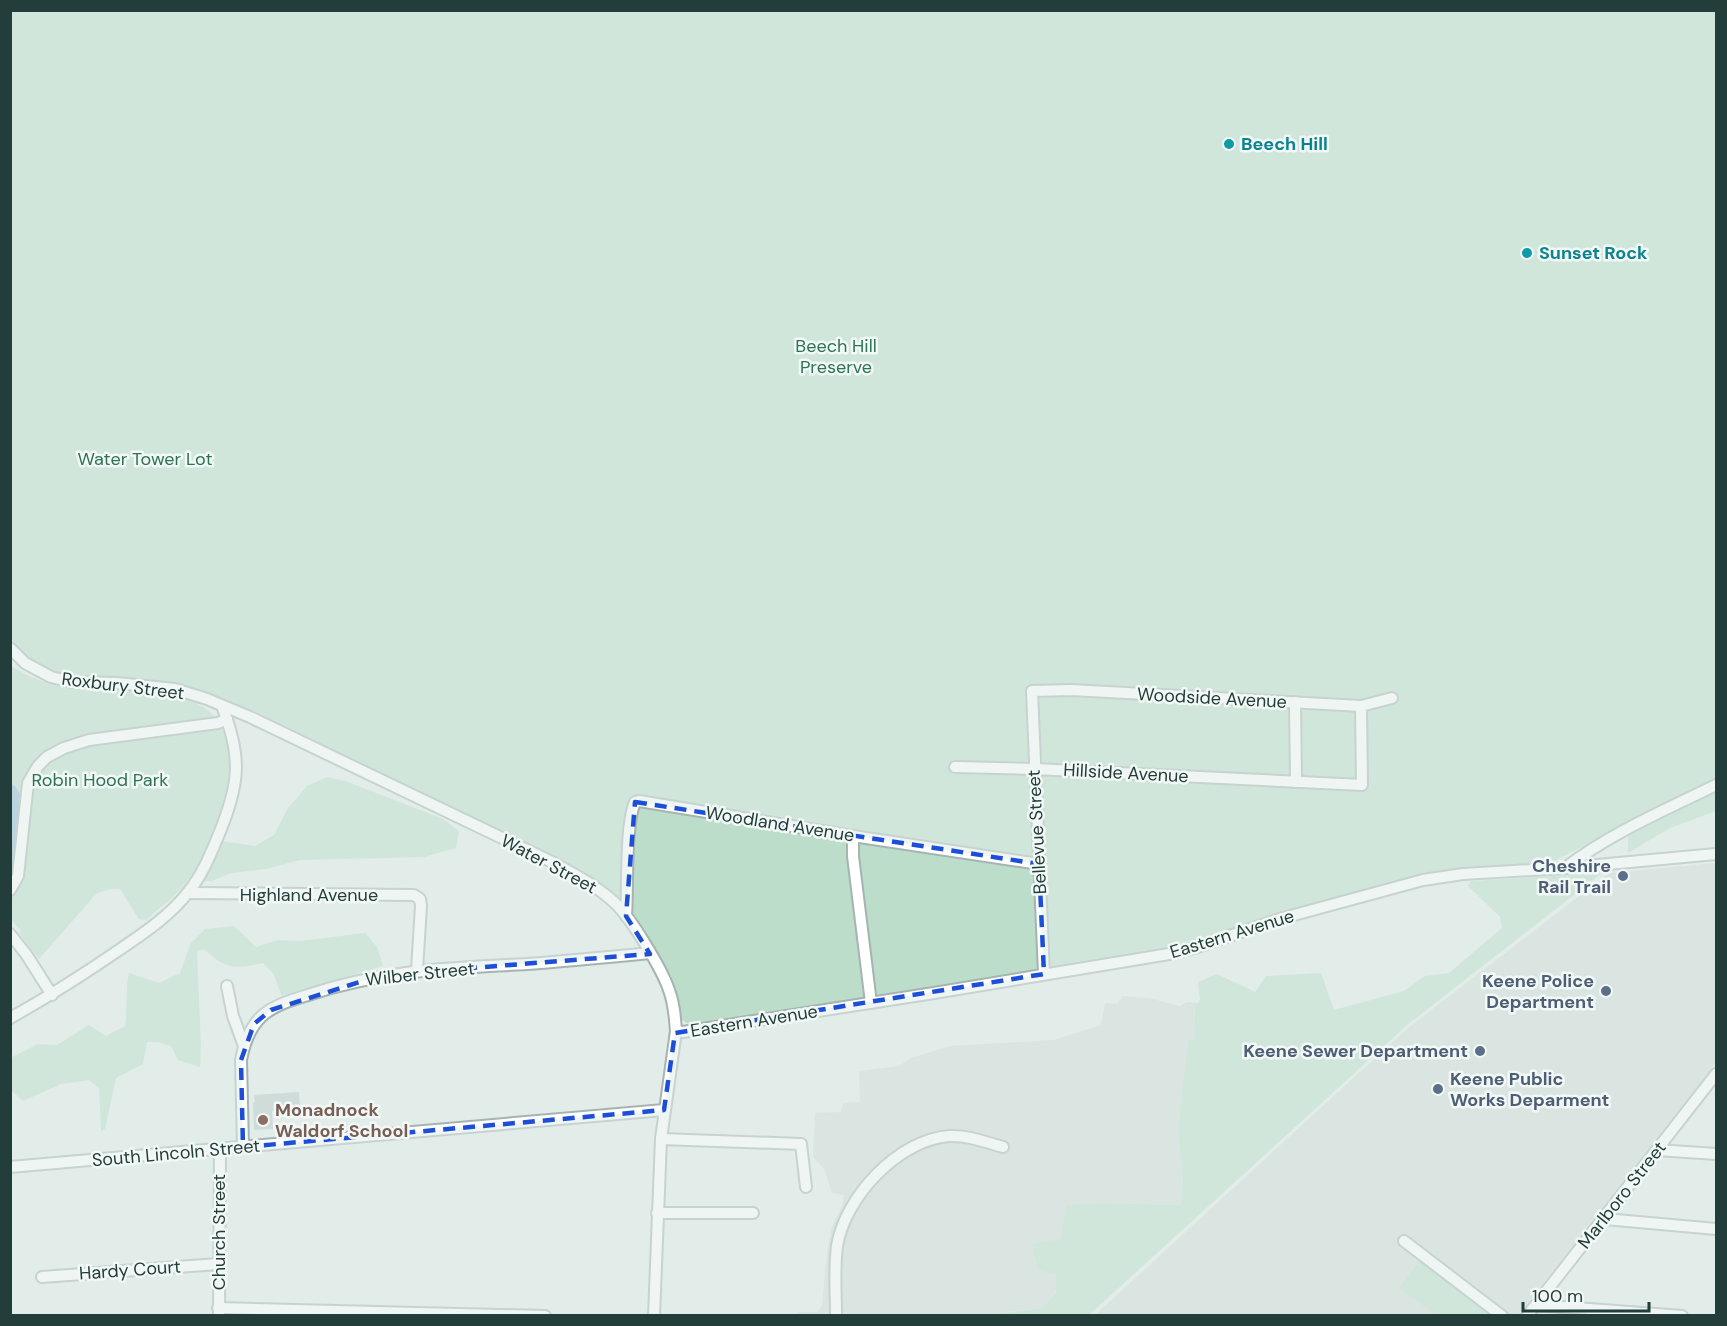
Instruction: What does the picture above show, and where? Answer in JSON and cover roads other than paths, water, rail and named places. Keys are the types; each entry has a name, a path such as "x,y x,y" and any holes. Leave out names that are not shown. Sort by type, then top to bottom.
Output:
{"street":[{"name":"Roxbury Street","path":"10,648 25,663 51,677 72,682 117,683 175,689 222,706"},
{"name":"Woodside Avenue","path":"1032,691 1071,690 1361,706 1392,698"},
{"name":"Bellevue Street","path":"1032,691 1044,974"},
{"path":"1295,702 1296,782"},
{"path":"10,1018 52,994 138,937 188,893 212,851 236,785 236,755 222,706"},
{"name":"Water Street","path":"222,706 250,717 552,862 601,892 626,916 669,990 676,1031 664,1110 657,1213 654,1316"},
{"name":"Hillside Avenue","path":"955,767 1362,785 1361,706"},
{"path":"10,890 18,876 28,783 38,765 47,757 89,740 218,723 227,719"},
{"path":"1565,868 1584,853 1614,835 1716,784"},
{"name":"Woodland Avenue","path":"626,916 629,837 635,802 639,801 1039,864"},
{"path":"853,836 854,867 871,1004"},
{"name":"Eastern Avenue","path":"676,1031 683,1032 871,1004 1194,948 1283,918 1423,880 1463,874 1565,868 1716,854"},
{"name":"Highland Avenue","path":"188,893 414,896 420,899 421,908 417,970"},
{"path":"10,934 52,994"},
{"name":"Wilber Street","path":"243,1148 241,1060 244,1046 254,1024 263,1015 289,1001 351,982 417,970 531,964 650,954"},
{"path":"227,986 233,1016 244,1046"},
{"name":"Marlboro Street","path":"1527,1316 1716,1074"},
{"name":"South Lincoln Street","path":"10,1167 664,1110"},
{"path":"836,1316 837,1246 843,1223 861,1194 879,1172 899,1155 934,1139 963,1136 1003,1147"},
{"path":"662,1139 801,1144 806,1187"},
{"name":"Church Street","path":"218,1312 220,1149"},
{"path":"1657,1150 1716,1155"},
{"path":"657,1213 753,1213"},
{"path":"1605,1219 1716,1229"},
{"path":"1404,1241 1502,1316"},
{"name":"Hardy Court","path":"42,1277 218,1264"},
{"path":"1536,1305 1682,1316"},
{"path":"218,1312 545,1316"}],"water":[{"path":"11,784 20,794 17,841 11,876"}],"place":[{"name":"Beech Hill","path":"1229,144"},
{"name":"Sunset Rock","path":"1527,253"},
{"name":"Cheshire Rail Trail","path":"1623,876"},
{"name":"Keene Police Department","path":"1606,991"},
{"name":"Keene Sewer Department","path":"1480,1051"},
{"name":"Keene Public Works Deparment","path":"1438,1089"},
{"name":"Monadnock Waldorf School","path":"263,1120"}],"park label":[{"name":"Beech Hill Preserve","path":"836,356"},
{"name":"Water Tower Lot","path":"145,459"},
{"name":"Robin Hood Park","path":"100,780"}]}
